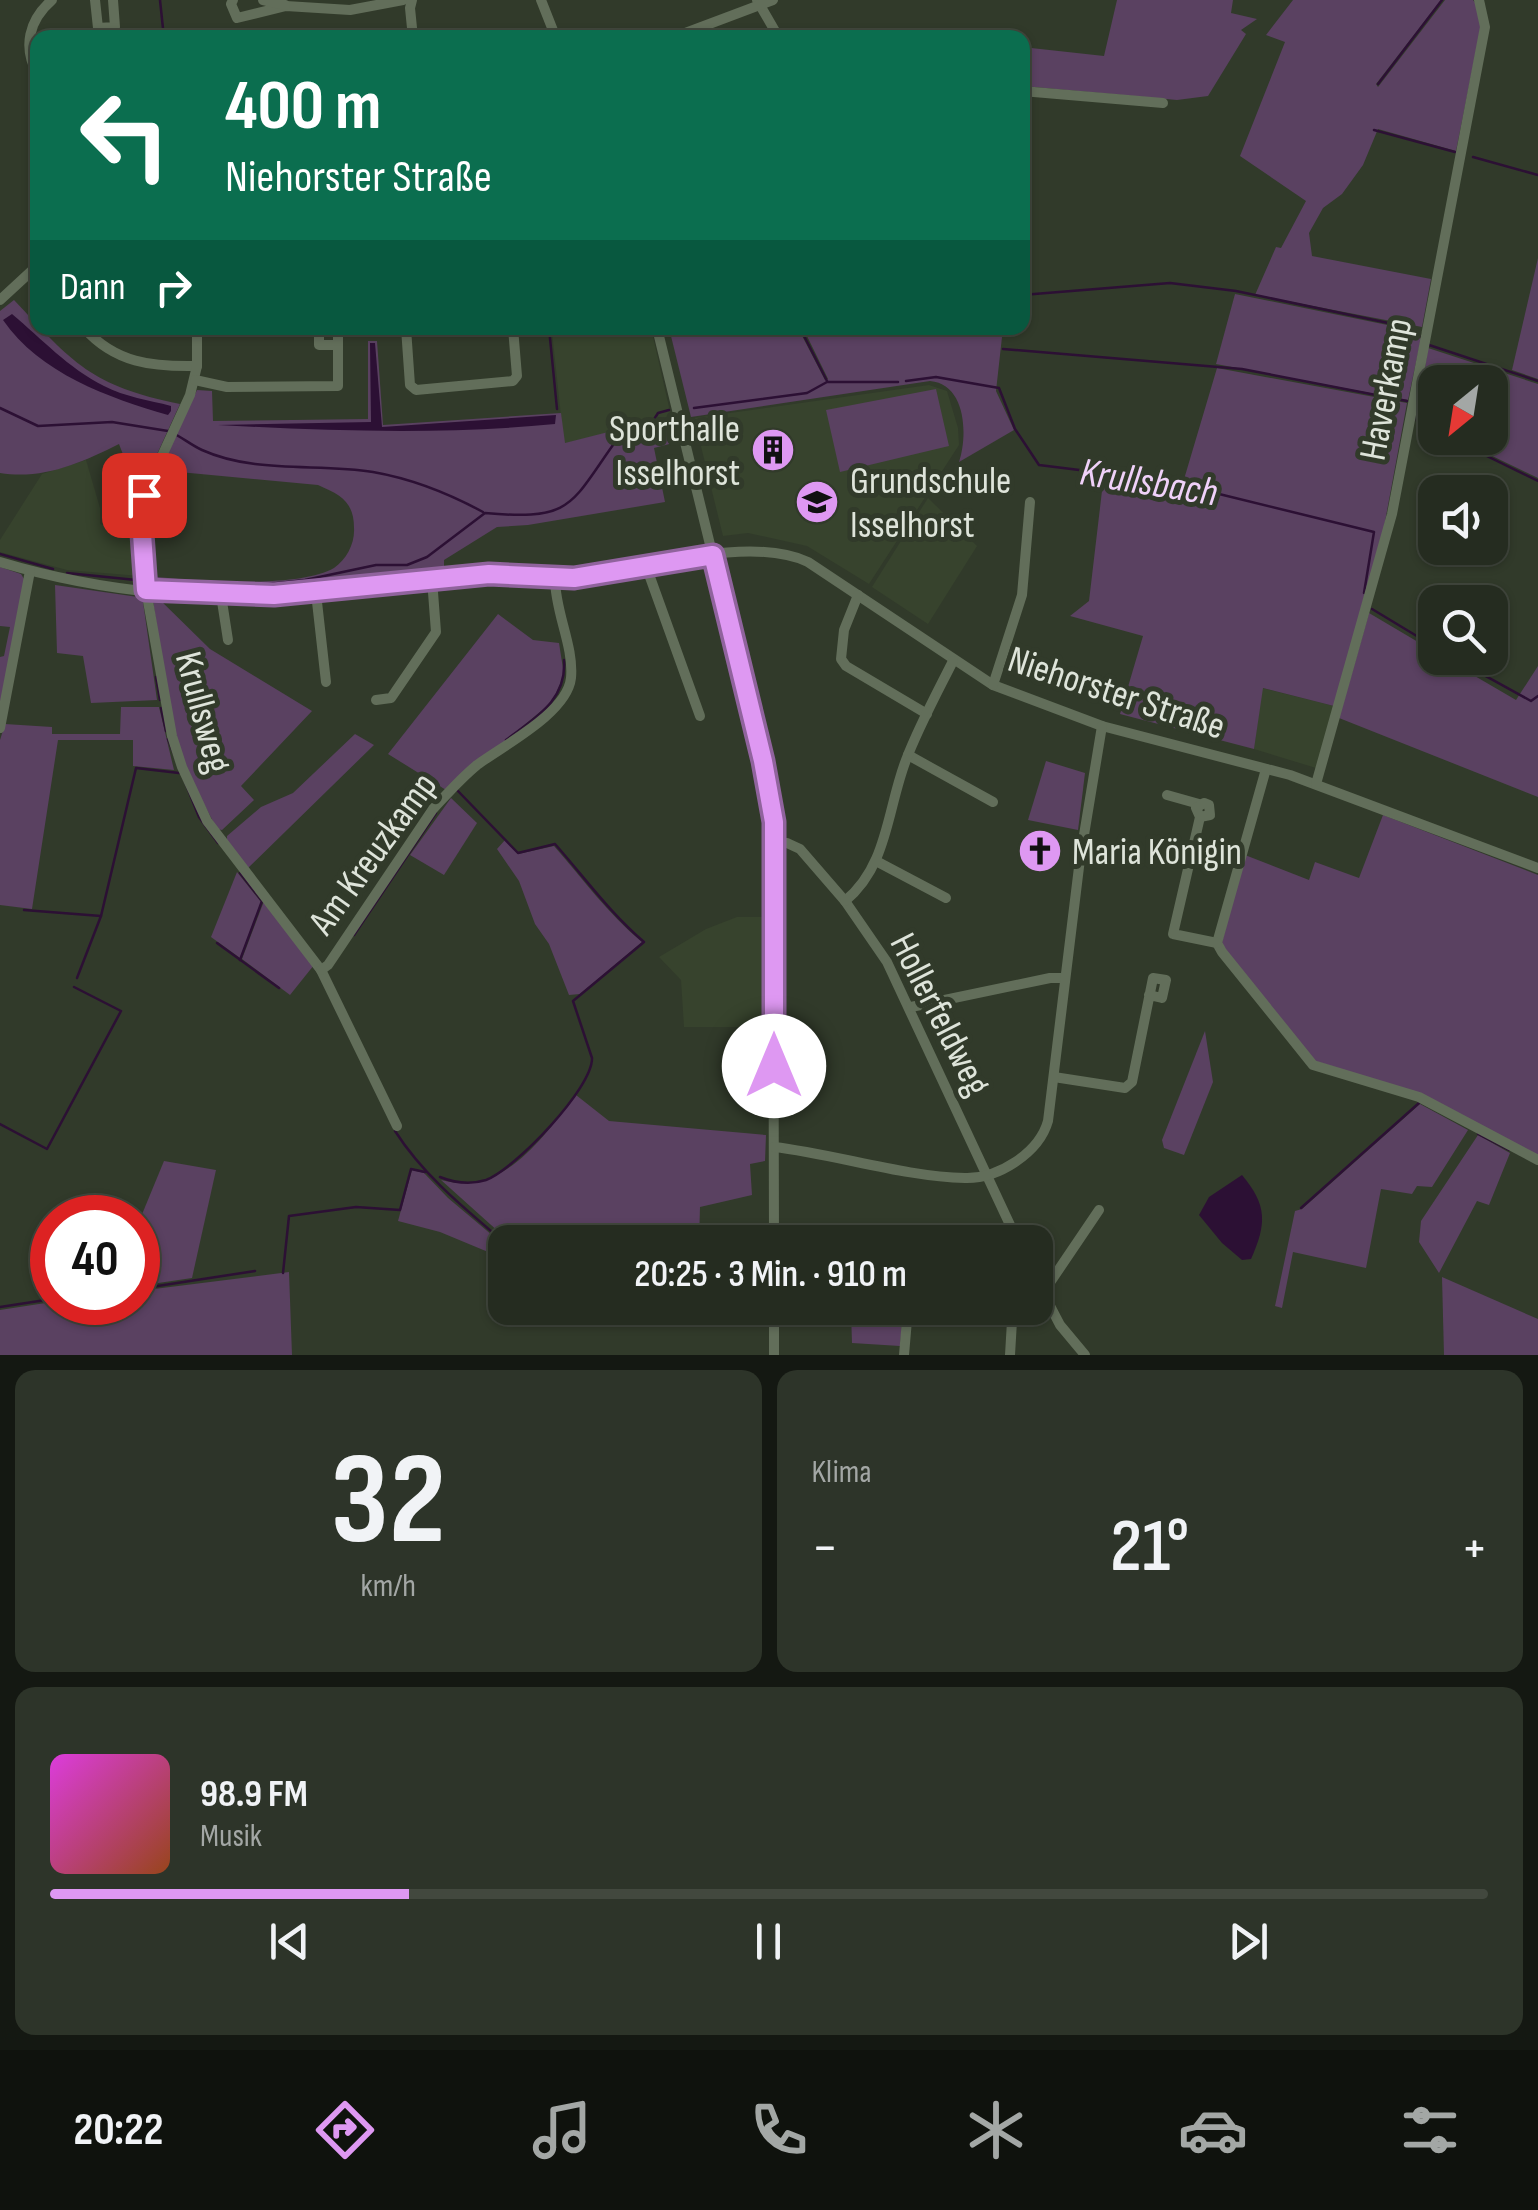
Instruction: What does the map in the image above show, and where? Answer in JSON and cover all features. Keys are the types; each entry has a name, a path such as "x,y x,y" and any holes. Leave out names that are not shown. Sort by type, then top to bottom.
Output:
{"street":[{"path":"32,30 36,16 52,0"},
{"path":"95,0 98,28 115,27 112,0"},
{"path":"233,0 237,18 286,6"},
{"path":"263,0 286,6 350,10 408,0 412,30"},
{"path":"541,0 553,30"},
{"path":"692,30 773,0"},
{"name":"Haverkamp","path":"1316,784 1392,514 1485,27 1480,0"},
{"path":"759,4 774,30"},
{"path":"1030,92 1163,103"},
{"path":"0,300 30,272"},
{"path":"92,335 126,359 160,367 197,366"},
{"name":"Krullsweg","path":"197,335 194,380 144,495 141,520 146,590 172,736 190,785 219,838 321,970 397,1126"},
{"path":"319,335 319,345 338,345"},
{"path":"194,380 226,387 338,386 338,335"},
{"path":"406,335 410,385 416,390 513,381 517,376 514,335"},
{"path":"659,335 767,778 775,842 774,1225"},
{"path":"993,685 1022,595 1030,502"},
{"name":"Niehorster Straße","path":"0,562 80,583 221,595 316,593 489,574 555,579 750,551 794,556 993,685 1102,726 1316,784 1538,868"},
{"path":"646,566 700,716"},
{"path":"0,728 30,571"},
{"path":"376,700 391,698 436,632 432,579"},
{"name":"Am Kreuzkamp","path":"321,970 449,792 477,766 557,707 566,694 571,677 555,579"},
{"path":"316,593 326,682"},
{"path":"221,595 228,640"},
{"path":"858,595 844,630 841,658 846,666 926,714"},
{"path":"845,901 876,862 908,754 953,661"},
{"path":"774,1147 968,1179 1020,1160 1039,1144 1048,1121 1102,726"},
{"path":"908,754 993,802"},
{"path":"1218,943 1266,768"},
{"path":"1166,795 1204,803 1211,810 1205,818 1200,817 1173,934 1218,943 1314,1065 1419,1098 1538,1160"},
{"name":"Hollerfeldweg","path":"775,842 800,849 845,901 887,962 1010,1225"},
{"path":"876,862 946,898"},
{"path":"911,1008 1065,978"},
{"path":"1054,1077 1125,1088 1132,1082 1150,995"},
{"path":"1053,1278 1099,1210"},
{"path":"1053,1313 1086,1355"},
{"path":"774,1325 774,1355"},
{"path":"904,1355 907,1325"},
{"path":"1010,1355 1012,1325"}],"shaded area":[{"path":"1117,0 1233,0 1231,13 1257,19 1241,30 1246,34 1208,96 1177,100 1030,87 1030,48 1104,56"},
{"path":"1293,0 1441,0 1376,84 1378,87 1445,0 1473,0 1479,7 1481,26 1456,151 1378,129 1363,165 1342,194 1323,208 1309,233 1312,256 1431,279 1422,327 1255,295 1276,247 1281,248 1306,201 1240,156 1285,42 1266,35"},
{"path":"1538,258 1538,379 1512,370"},
{"path":"1235,294 1412,330 1421,339 1408,400 1216,364"},
{"path":"14,300 30,317 30,335 47,335 104,380 180,404 147,476 129,470 119,444 47,472 0,473 0,311"},
{"path":"12,314 30,330 30,335 36,335 91,379 120,393 171,406 171,411 168,415 77,381 36,355 3,320"},
{"path":"552,335 653,335 671,416 564,444"},
{"path":"671,335 802,335 825,380 828,379 807,336 1002,335 996,391 1014,430 959,462 963,438 961,412 951,391 930,381 691,417"},
{"path":"368,341 377,341 383,425 561,413 565,443 671,416 677,442 654,448 665,502 497,527 444,560 444,570 266,589 158,585 150,576 244,582 296,579 317,575 343,560 354,534 352,512 339,496 318,485 158,470 197,390 212,391 213,421 368,419"},
{"path":"370,343 375,343 382,427 556,415 555,424 387,431 218,425 371,422"},
{"path":"1428,348 1480,365 1425,365"},
{"path":"1217,368 1407,403 1384,527 1334,706 1263,688 1254,749 1120,714 1143,636 1070,616 1089,601 1104,474 1182,486"},
{"path":"1508,374 1538,384 1538,478 1490,455 1508,455"},
{"name":"Grundschule Isselhorst","path":"929,385 947,391 959,445 869,584 807,546 748,533 723,536 694,418"},
{"path":"936,389 949,446 840,472 826,410"},
{"path":"86,460 100,508 100,524 137,534 140,576 67,570 0,552 0,540 42,474"},
{"path":"928,498 977,546 928,624 872,587"},
{"path":"0,567 21,574 24,579 0,711 0,657 4,656 10,627 0,626"},
{"path":"55,585 138,597 143,602 157,700 91,703 83,656 57,653"},
{"path":"158,598 210,649 312,711 241,786 254,800 222,830 217,829 184,766 168,703 153,601"},
{"path":"1369,613 1418,642 1418,675 1473,675 1516,700 1538,666 1538,797 1339,718"},
{"path":"498,614 533,640 559,643 564,675 552,702 446,790 388,754"},
{"path":"1262,688 1334,706 1316,768 1254,749"},
{"path":"121,707 159,707 174,770 133,766 133,740 58,740 32,909 0,905 0,740 5,724 52,727 52,734 120,734"},
{"path":"355,734 374,745 248,868 227,843 227,836 261,807 293,793"},
{"path":"1046,761 1085,773 1078,830 1028,820"},
{"path":"451,798 477,823 444,875 410,855"},
{"path":"1383,815 1538,875 1538,1157 1421,1094 1315,1061 1225,952 1222,942 1245,855 1309,880 1315,862 1359,878"},
{"path":"505,840 518,854 554,846 642,942 580,994 569,995 519,881 497,849"},
{"path":"237,872 261,902 240,958 211,937"},
{"path":"264,901 314,965 290,995 242,959"},
{"path":"737,917 767,917 767,1027 684,1027 681,980 659,957 706,929"},
{"path":"1205,1031 1213,1082 1184,1155 1164,1148 1162,1140"},
{"path":"576,1095 609,1121 766,1135 765,1161 750,1164 752,1195 700,1207 699,1225 491,1225 441,1180 463,1183 501,1172 518,1161"},
{"path":"1420,1104 1468,1130 1432,1187 1417,1186 1412,1194 1381,1189 1366,1268 1293,1252 1282,1308 1275,1306 1295,1211 1302,1209"},
{"path":"1478,1135 1510,1153 1489,1205 1477,1201 1439,1273 1419,1242 1421,1221"},
{"path":"164,1161 216,1170 192,1278 160,1283 160,1195 150,1195"},
{"path":"412,1170 424,1173 488,1232 488,1252 440,1232 398,1221"},
{"path":"1242,1175 1260,1205 1262,1225 1251,1259 1242,1260 1199,1215 1209,1197"},
{"path":"289,1272 292,1355 0,1355 0,1310 30,1305 30,1325 160,1325 160,1288"},
{"path":"1442,1277 1538,1319 1538,1355 1444,1355"},
{"path":"851,1325 902,1325 900,1346 852,1343"}],"waterway":[{"path":"160,0 163,30"},
{"path":"1378,84 1442,0"},
{"path":"1374,130 1455,152"},
{"path":"1473,157 1538,175"},
{"path":"1030,294 1170,283 1236,291 1412,328 1420,336"},
{"path":"550,335 557,409"},
{"path":"804,335 827,381"},
{"path":"1429,345 1538,381"},
{"path":"1003,349 1242,369 1407,401"},
{"name":"Krullsbach","path":"906,381 936,377 999,388 1015,429 1039,465 1200,485 1215,493 1374,532 1364,593"},
{"name":"Krullsbach","path":"694,408 807,393 827,382 898,382"},
{"path":"0,408 38,426 112,422 168,431"},
{"name":"Krullsbach","path":"157,581 251,586 305,580 376,565 407,565 427,557 485,513 537,514 567,503 590,479 618,438 645,434 658,413 669,410"},
{"path":"1417,410 1418,422"},
{"path":"175,434 202,450 243,462 352,469 402,479 483,512"},
{"path":"1485,455 1538,481"},
{"path":"0,554 53,569"},
{"path":"67,573 136,580"},
{"name":"Krullsbach","path":"1372,609 1418,637"},
{"path":"506,740 555,698 564,674 564,660"},
{"name":"Krullsbach","path":"1484,675 1531,701 1538,696"},
{"path":"156,677 160,700"},
{"path":"161,708 166,731"},
{"path":"168,739 199,817 218,843"},
{"path":"77,978 101,916 136,768 179,773"},
{"path":"440,1177 463,1183 486,1180 499,1173 567,1107 589,1071 592,1058 573,1001 644,942 555,844 518,853 457,790"},
{"path":"354,935 436,813"},
{"path":"240,873 262,901 240,960"},
{"path":"24,910 101,916"},
{"path":"217,943 279,988"},
{"path":"0,1124 47,1149 121,1011 74,987"},
{"path":"1301,1208 1419,1103"},
{"path":"395,1131 432,1177 488,1228"},
{"path":"1478,1134 1509,1150"},
{"path":"283,1273 289,1216 356,1207 400,1210 411,1169 425,1172"},
{"path":"160,1286 255,1271"},
{"path":"0,1307 30,1302"}],"place":[{"name":"Sporthalle Isselhorst","path":"773,450"},
{"name":"Grundschule Isselhorst","path":"817,502"},
{"name":"Maria Königin","path":"1040,851"}],"route":[{"path":"144,495 141,520 146,590 274,595 489,574 574,578 713,555 774,822 774,1066"}]}
